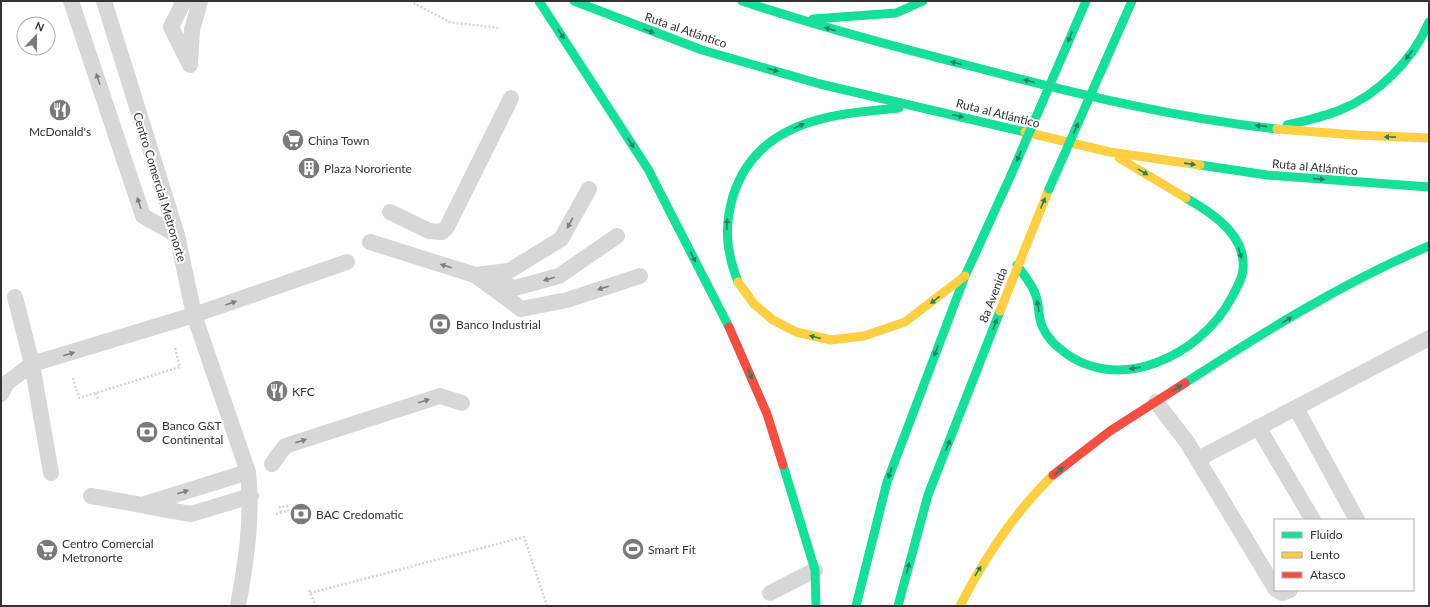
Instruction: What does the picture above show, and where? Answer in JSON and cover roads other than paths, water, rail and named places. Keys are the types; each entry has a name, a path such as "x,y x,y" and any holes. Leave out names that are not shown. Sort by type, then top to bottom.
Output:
{"main road":[{"path":"539,1 648,169 730,329 767,414 815,570 816,606"},
{"name":"Ruta al Atlántico","path":"574,1 702,50 820,84 920,106 1110,152 1267,175 1398,186 1429,187"},
{"path":"742,1 796,20 914,53 1135,107 1219,122 1368,137 1429,138"},
{"path":"796,20 896,13 923,1"},
{"path":"856,606 887,482 965,276 1011,175 1086,1"},
{"name":"8a Avenida","path":"898,606 928,495 966,401 1017,265 1132,1"},
{"path":"1279,128 1347,107 1388,79 1408,56 1427,28 1429,22"},
{"path":"920,106 842,113 804,123 773,138 749,162 730,200 726,225 729,259 742,292 765,316 794,332 825,339 867,336 904,323 965,276"},
{"path":"1017,265 1036,296 1041,324 1057,347 1082,364 1112,371 1146,366 1182,352 1207,330 1224,312 1244,274 1242,253 1232,234 1210,212 1110,152"},
{"path":"960,606 974,576 1022,508 1040,488 1070,460 1106,433 1246,344 1347,284 1394,260 1429,246"}],"lane":[{"path":"71,1 143,216 177,235"},
{"name":"Centro Comercial Metronorte","path":"104,1 177,235 194,315 248,472 251,496 244,571 238,606"},
{"path":"184,1 171,27 190,65 192,30 200,1"},
{"path":"390,212 429,230 442,232 447,227 511,98"},
{"path":"475,275 509,271 561,239 589,189"},
{"path":"370,242 515,288 559,276 617,236"},
{"path":"1,394 7,383 32,364 66,355 194,315 347,262"},
{"path":"475,275 521,309 567,300 640,276"},
{"path":"15,297 32,364 51,473"},
{"path":"1198,459 1429,338"},
{"path":"272,464 285,446 440,396 462,403"},
{"path":"1156,402 1187,442 1198,459 1274,586"},
{"path":"1296,408 1356,519"},
{"path":"1258,427 1312,519"},
{"path":"142,505 248,472"},
{"path":"91,496 191,514 251,496"},
{"path":"770,593 815,570"}],"place":[{"name":"McDonald's","path":"60,110"},
{"name":"China Town","path":"293,140"},
{"name":"Plaza Nororiente","path":"309,168"},
{"name":"Banco Industrial","path":"440,324"},
{"name":"KFC","path":"277,391"},
{"name":"Banco G&T Continental","path":"147,432"},
{"name":"BAC Credomatic","path":"301,514"},
{"name":"Smart Fit","path":"633,549"},
{"name":"Centro Comercial Metronorte","path":"47,550"}]}
